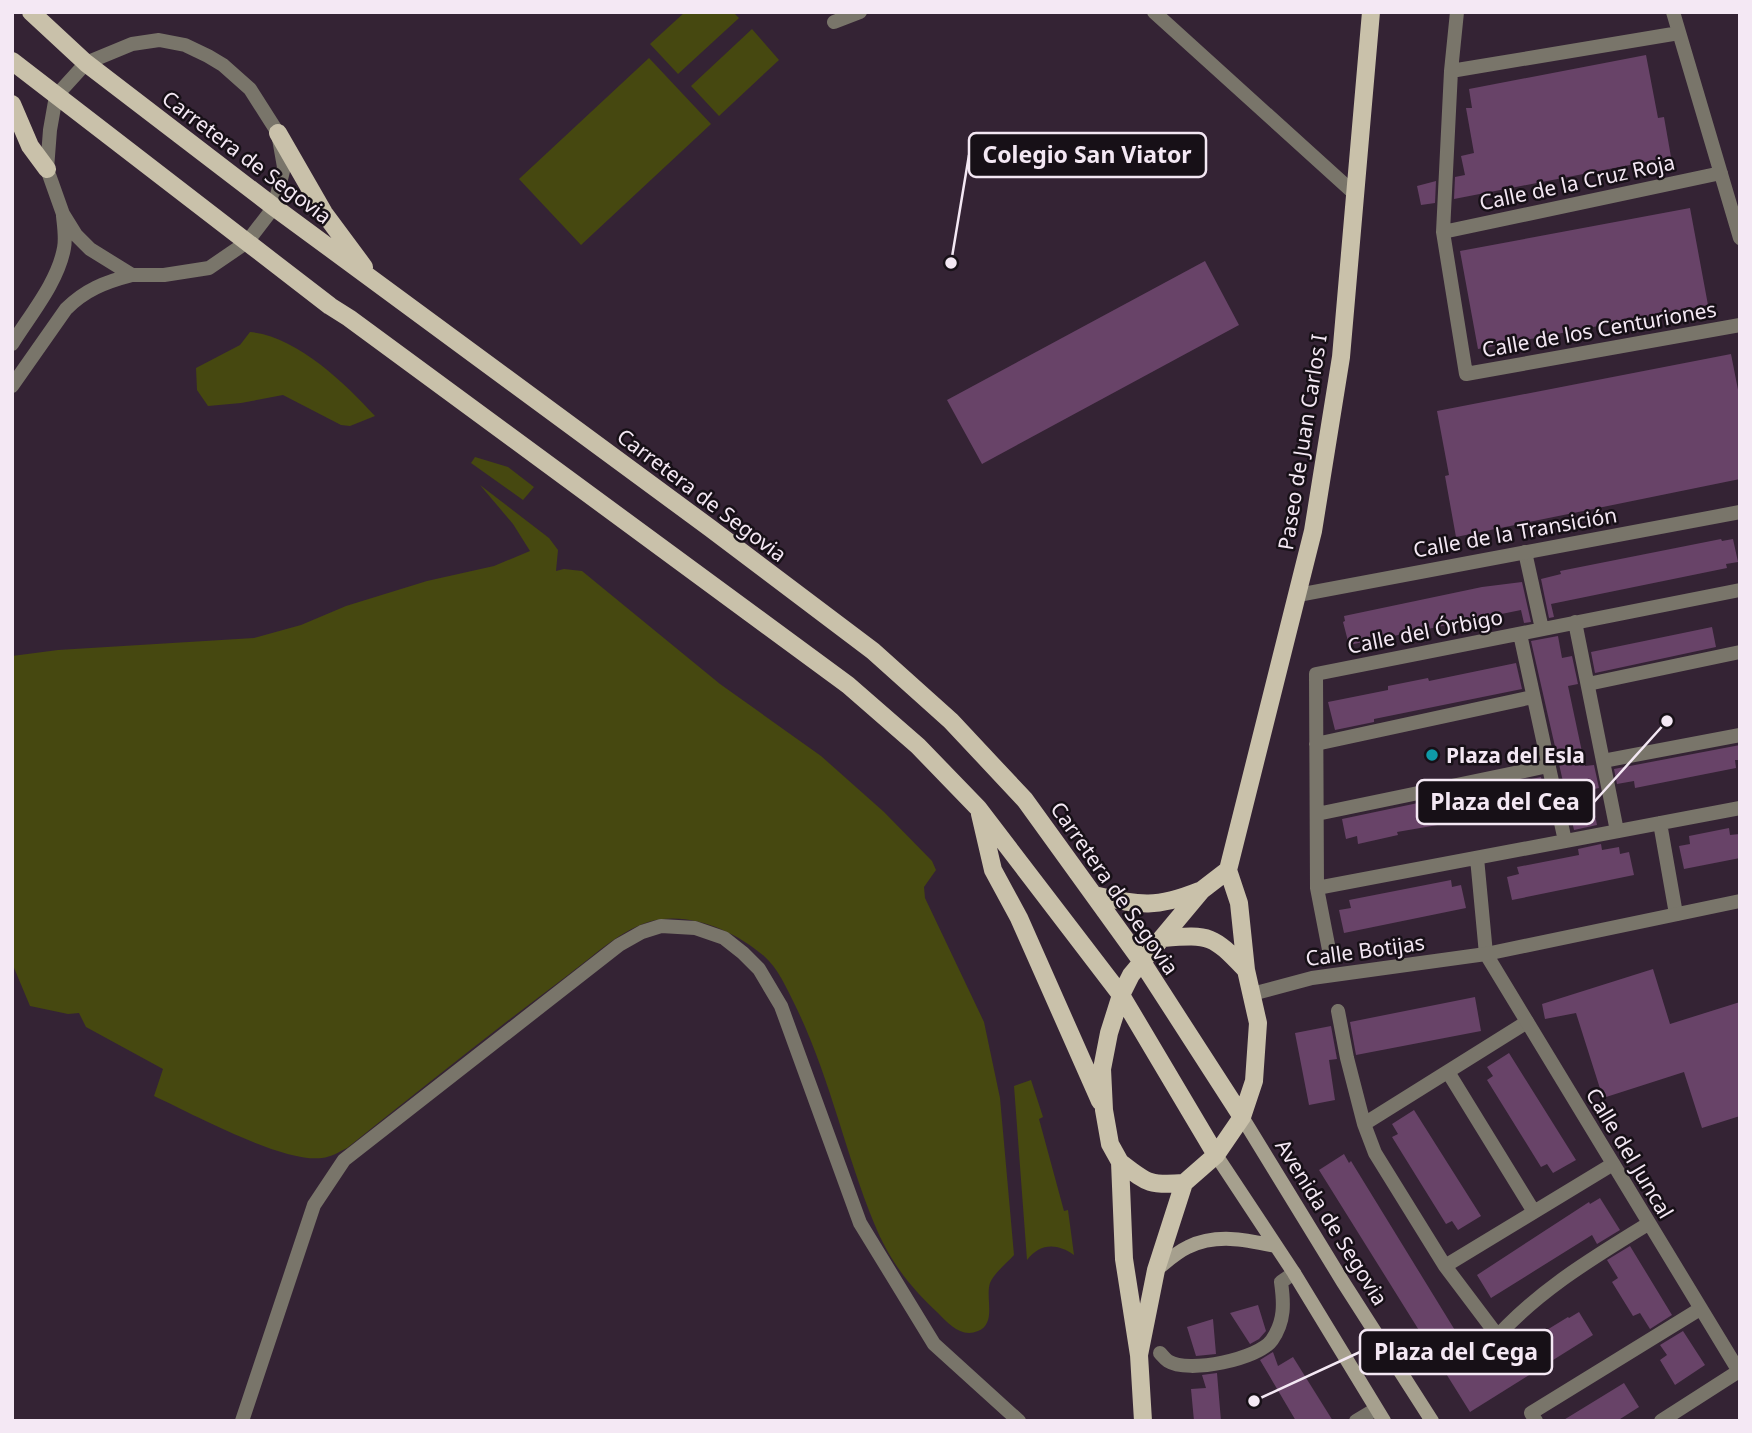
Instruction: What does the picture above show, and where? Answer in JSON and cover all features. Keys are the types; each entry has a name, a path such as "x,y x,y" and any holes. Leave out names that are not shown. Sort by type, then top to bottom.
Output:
{"main road":[{"name":"Carretera de Segovia","path":"31,12 86,63 274,207 873,651 951,721 1026,800 1142,962 1242,1117"},
{"name":"Paseo de Juan Carlos I","path":"1228,870 1313,531 1341,357 1371,12"},
{"path":"12,61 330,306 848,685 918,746 978,808 1121,995 1216,1155 1294,1273 1380,1415"},
{"path":"12,104 30,146 47,169"},
{"path":"278,134 324,213 374,281"},
{"path":"978,808 993,870 1018,918 1104,1110"},
{"path":"1139,1354 1156,1270 1184,1182 1216,1155 1242,1117 1254,1081 1258,1023 1246,970 1239,903 1228,870 1202,890 1131,975 1121,995 1109,1033 1102,1069 1104,1110 1110,1144 1120,1162 1145,1182 1160,1185 1184,1182"},
{"path":"1094,895 1139,904 1170,903 1202,890"},
{"path":"1163,938 1198,935 1220,943 1246,970"},
{"name":"Avenida de Segovia","path":"1242,1117 1432,1421"},
{"path":"1120,1162 1124,1259 1139,1354 1143,1421"},
{"path":"1156,1270 1187,1247 1213,1239 1241,1239 1276,1246"}],"street":[{"path":"834,22 860,12"},
{"path":"1154,12 1355,194"},
{"path":"1443,232 1451,71 1457,12"},
{"path":"1673,12 1740,238"},
{"path":"1451,71 1679,33"},
{"path":"12,386 76,299 93,288 132,275 164,275 209,268 247,242 274,207 284,167 278,134 250,89 223,65 185,45 159,40 132,44 86,63 56,96 50,130 47,169 63,214 76,235 90,248 132,275"},
{"name":"Calle de la Cruz Roja","path":"1443,232 1721,173"},
{"path":"12,344 61,260 65,247 63,214"},
{"name":"Calle de los Centuriones","path":"1443,232 1466,374 1740,325"},
{"name":"Calle de la Transición","path":"1298,595 1740,512"},
{"path":"1525,552 1542,629"},
{"name":"Calle del Órbigo","path":"1317,744 1315,674 1740,590"},
{"path":"1575,622 1617,831"},
{"path":"1520,634 1565,841"},
{"path":"1588,684 1740,652"},
{"path":"1330,955 1317,888 1317,744 1534,696"},
{"path":"1603,761 1740,735"},
{"path":"1317,814 1548,766"},
{"path":"1317,888 1740,808"},
{"path":"1660,823 1676,914"},
{"path":"1477,858 1486,954"},
{"name":"Calle Botijas","path":"1252,994 1312,978 1486,954 1740,901"},
{"path":"242,1421 314,1205 344,1160 618,945 642,932 671,925 695,928 724,939 759,969 771,986 781,1006 860,1223 934,1344 1019,1421"},
{"name":"Calle del Juncal","path":"1486,954 1739,1372"},
{"path":"1338,1011 1364,1124 1375,1153 1446,1266 1497,1335"},
{"path":"1364,1124 1527,1023"},
{"path":"1448,1072 1534,1212"},
{"path":"1446,1266 1613,1164"},
{"path":"1486,1349 1533,1300 1584,1263 1648,1224"},
{"path":"1160,1353 1169,1362 1201,1366 1222,1363 1258,1350 1271,1341 1285,1312 1281,1282 1294,1273"},
{"path":"1536,1421 1531,1413 1700,1309"},
{"path":"1661,1421 1739,1372"},
{"path":"1356,1421 1380,1415"}],"shaded area":[{"path":"685,12 733,12 739,18 678,74 650,44"},
{"path":"752,29 779,60 719,116 691,86"},
{"path":"649,58 711,124 581,245 519,179"},
{"path":"250,332 267,335 302,352 334,376 375,416 350,426 341,425 283,395 208,406 197,390 196,368 240,345"},
{"path":"475,457 508,467 534,487 523,500 471,463"},
{"path":"480,485 549,538 558,550 556,571 582,571 720,684 821,756 884,812 932,861 936,870 924,887 925,898 984,1022 1000,1098 1014,1255 990,1283 989,1316 984,1327 978,1331 966,1333 951,1325 918,1293 893,1261 874,1223 854,1169 818,1058 785,986 774,966 764,956 717,927 676,918 649,922 624,933 512,1017 347,1148 322,1158 305,1158 262,1145 154,1096 163,1069 86,1027 79,1013 68,1014 30,1006 12,963 12,656 58,650 254,638 301,625 346,606 427,581 494,566 530,551 513,524"},
{"path":"1031,1080 1043,1117 1039,1119 1064,1211 1068,1210 1074,1255 1061,1248 1049,1247 1037,1250 1027,1260 1014,1086"}],"building":[{"path":"1646,55 1658,118 1664,117 1671,157 1454,199 1455,177 1465,175 1461,156 1474,153 1466,108 1472,108 1469,89"},
{"path":"1436,181 1435,203 1421,205 1417,186"},
{"path":"1690,208 1708,305 1478,349 1460,251"},
{"path":"1205,261 1239,325 982,464 947,400"},
{"path":"1731,354 1740,400 1740,479 1456,537 1445,476 1449,475 1437,411"},
{"path":"1721,539 1733,539 1738,562 1726,564 1727,568 1551,604 1554,617 1549,618 1541,579 1561,574 1560,571"},
{"path":"1522,582 1531,622 1524,623 1521,610 1349,645 1344,616 1482,587"},
{"path":"1712,627 1716,647 1595,673 1591,652"},
{"path":"1558,636 1562,658 1572,656 1578,684 1568,686 1585,766 1594,765 1599,788 1590,790 1597,825 1574,830 1531,641"},
{"path":"1516,663 1522,689 1374,719 1374,722 1335,730 1328,702 1388,690 1388,686 1428,678 1429,681"},
{"path":"1740,745 1740,760 1735,760 1736,768 1635,788 1634,781 1617,784 1614,769"},
{"path":"1541,777 1547,806 1397,832 1398,835 1358,844 1357,836 1346,839 1342,819"},
{"path":"1729,828 1730,835 1740,834 1740,858 1684,869 1679,846 1690,844 1689,836"},
{"path":"1601,844 1602,850 1619,847 1620,854 1629,852 1634,875 1512,900 1507,877 1519,874 1517,867 1579,855 1578,849"},
{"path":"1451,880 1452,887 1461,885 1466,908 1344,933 1339,910 1351,908 1349,900"},
{"path":"1653,969 1670,1024 1740,1002 1740,1116 1702,1128 1684,1072 1603,1098 1576,1013 1545,1019 1542,1004"},
{"path":"1475,997 1481,1031 1356,1055 1350,1022"},
{"path":"1331,1026 1337,1059 1329,1060 1335,1100 1309,1105 1295,1033"},
{"path":"1509,1053 1576,1160 1553,1173 1547,1164 1541,1167 1487,1080 1493,1076 1487,1067"},
{"path":"1414,1110 1481,1216 1458,1230 1452,1221 1446,1224 1392,1137 1398,1134 1392,1124"},
{"path":"1344,1154 1349,1163 1351,1161 1480,1371 1579,1312 1593,1335 1470,1412 1319,1170"},
{"path":"1600,1198 1620,1230 1597,1244 1592,1235 1491,1298 1477,1275 1589,1202 1590,1204"},
{"path":"1630,1246 1672,1315 1650,1329 1640,1313 1633,1316 1612,1282 1618,1278 1607,1260"},
{"path":"1258,1305 1266,1331 1250,1344 1230,1313"},
{"path":"1213,1319 1216,1354 1196,1356 1187,1327"},
{"path":"1683,1331 1705,1365 1675,1385 1660,1360 1667,1355 1660,1345"},
{"path":"1273,1352 1278,1366 1293,1357 1333,1421 1296,1421 1260,1360"},
{"path":"1217,1373 1221,1421 1194,1421 1191,1389 1206,1388 1202,1375"},
{"path":"1624,1383 1639,1407 1617,1421 1562,1421"}],"place":[{"name":"Colegio San Viator","path":"951,263"},
{"name":"Plaza del Cea","path":"1667,721"},
{"name":"Plaza del Esla","path":"1432,755"},
{"name":"Plaza del Cega","path":"1254,1401"}]}
